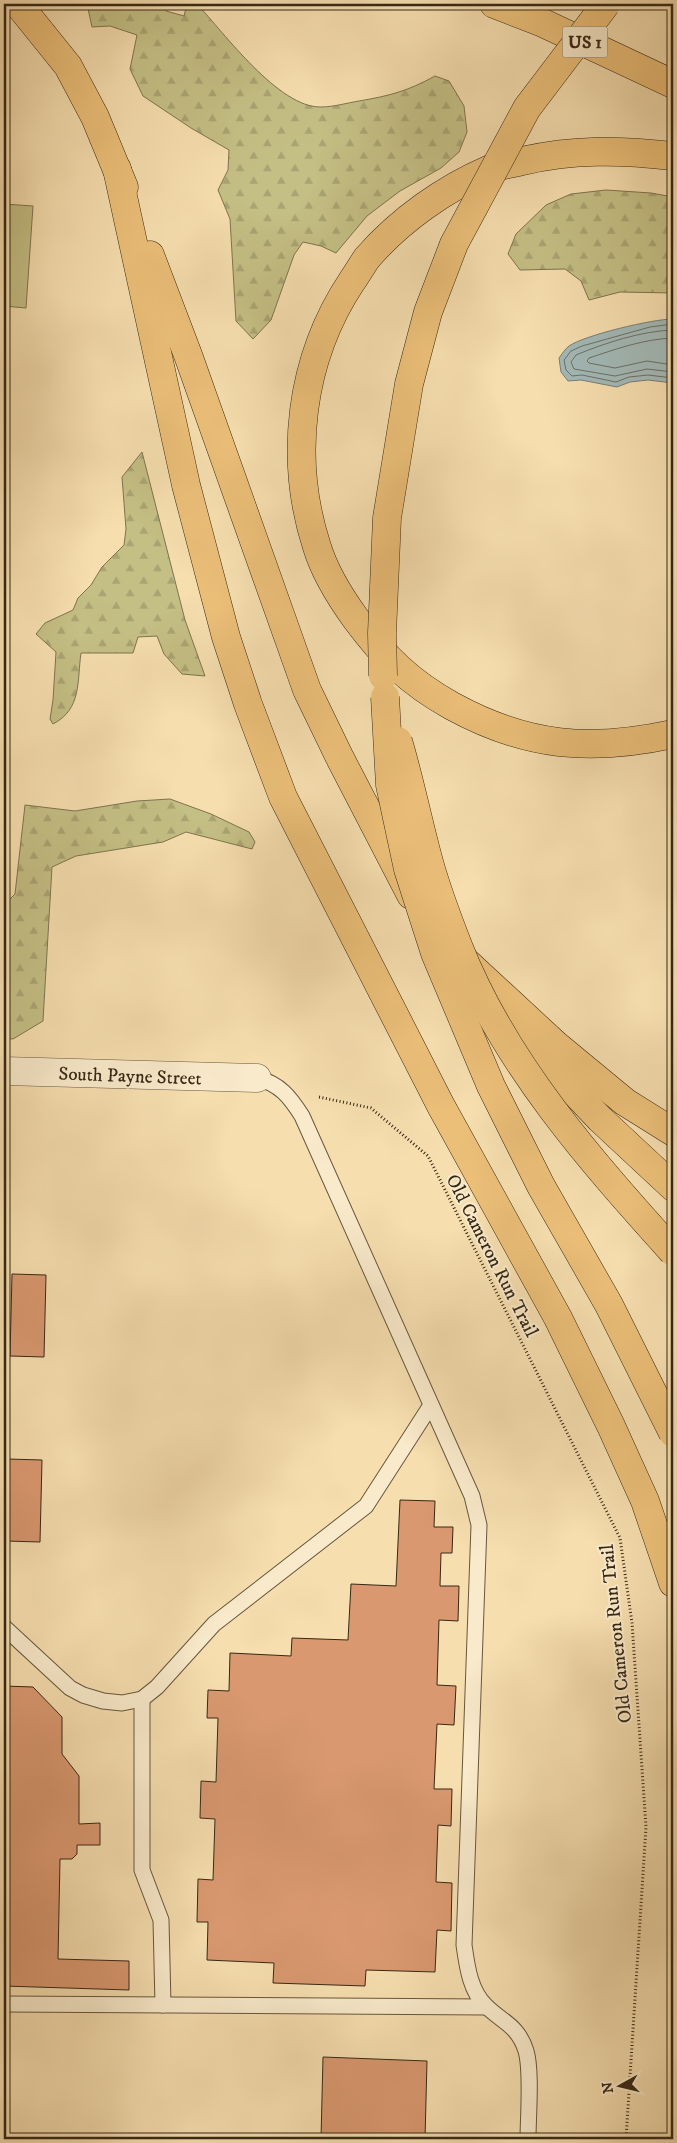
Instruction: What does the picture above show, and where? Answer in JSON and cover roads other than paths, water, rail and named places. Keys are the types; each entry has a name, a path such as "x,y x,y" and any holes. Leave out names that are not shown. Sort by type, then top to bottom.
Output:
{"highway":[{"path":"18,4 68,66 95,117 188,355 307,690 391,860 428,928 507,1023 600,1119 673,1187"},
{"name":"US 1","path":"494,4 543,23 673,84"},
{"path":"606,4 527,108 454,244 428,312 409,384 387,518 382,633 385,697 390,785 408,869 435,953 491,1086 541,1186 609,1305 673,1432"},
{"path":"673,156 596,150 550,154 493,168 451,188 409,217 367,259 336,306 314,358 304,408 301,459 306,507 317,550 338,594 369,636 398,669 428,692 472,716 516,734 561,744 602,744 643,740 673,734"},
{"path":"117,170 186,485 226,637 248,704 283,796 441,1106 558,1318 645,1501 673,1584"},
{"path":"385,697 408,773 430,863 460,949 489,1010 525,1071 602,1173 673,1252"},
{"path":"428,928 556,1045 625,1102 673,1132"}],"street":[{"name":"South Payne Street","path":"4,1071 257,1078"}],"lane":[{"path":"257,1078 270,1082 282,1089 302,1116 472,1496 479,1526 464,1945 467,1968 479,1997 486,2006 508,2022 518,2034 526,2051 528,2139"},
{"path":"4,1626 70,1688 83,1695 103,1701 122,1703 142,1699 157,1686 214,1624 366,1506 431,1405"},
{"path":"142,1699 142,1870 161,1920 163,2005"},
{"path":"4,2004 486,2006"}],"water":[{"path":"673,319 673,383 648,380 630,382 617,387 581,380 568,381 561,372 559,358 568,347 577,342 620,328"}]}
